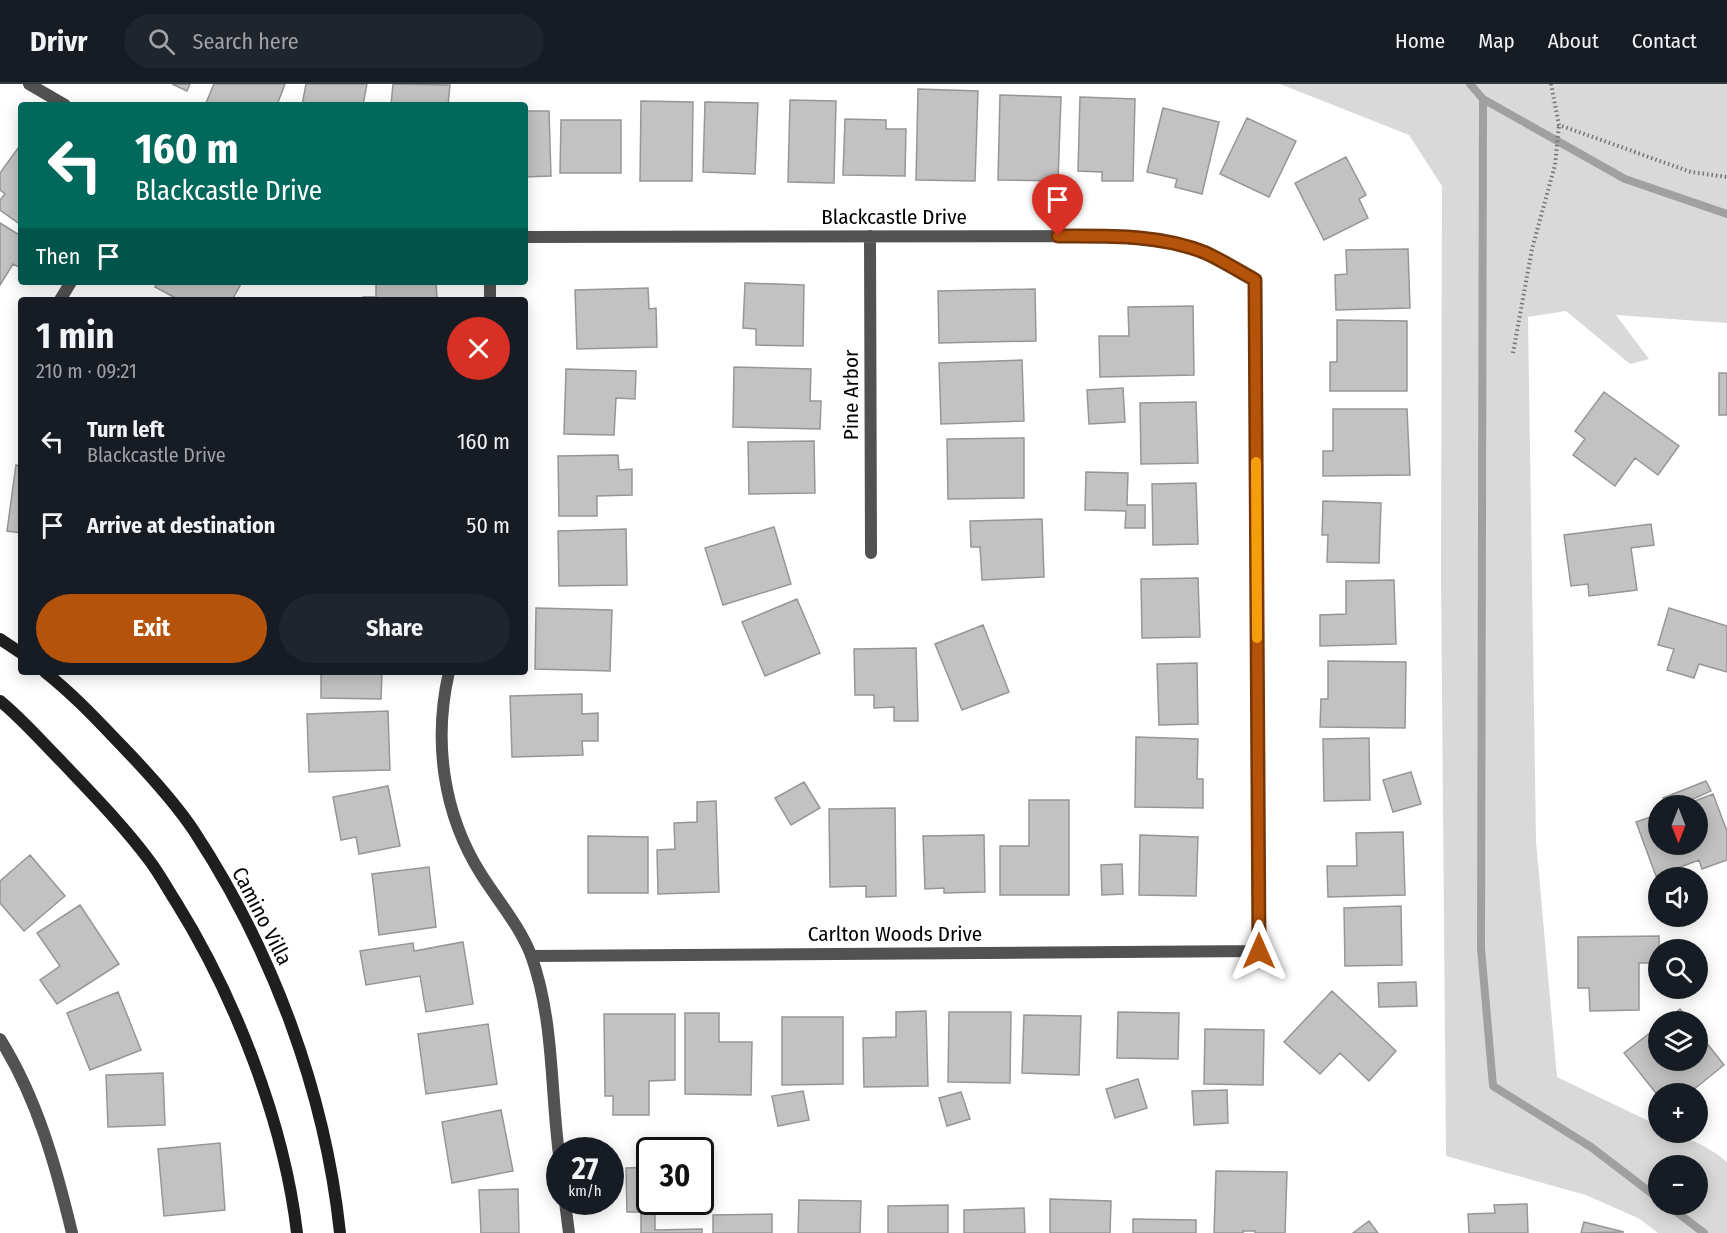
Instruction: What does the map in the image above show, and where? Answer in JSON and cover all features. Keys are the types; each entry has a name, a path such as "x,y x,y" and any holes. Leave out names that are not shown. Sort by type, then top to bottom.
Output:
{"street":[{"path":"29,84 61,102"},
{"name":"Pine Arbor","path":"870,236 871,553"},
{"name":"Blackcastle Drive","path":"528,237 1105,236 1181,245 1206,254 1255,280 1259,951"},
{"path":"0,639 18,651"},
{"name":"Camino Villa","path":"49,675 76,697 152,777 193,830 243,915 284,1006 316,1100 337,1197 340,1233"},
{"path":"448,675 441,717 441,744 448,798 456,823 480,872 515,923 531,956 546,1016 550,1043 557,1137"},
{"path":"0,701 14,712 83,783 150,860 196,936 236,1015 271,1112 294,1204 297,1233"},
{"name":"Carlton Woods Drive","path":"531,956 1259,951"},
{"path":"0,1039 38,1118 58,1172 72,1233"},
{"path":"567,1215 569,1233"}],"path":[{"path":"1513,353 1532,249 1555,165 1559,125 1551,84"},
{"path":"1559,125 1691,172 1727,177"}],"shaded area":[{"path":"1280,84 1727,84 1727,323 1616,315 1649,359 1630,364 1566,311 1528,317 1536,841 1557,1077 1648,1121 1648,1143 1697,1143 1727,1162 1727,1233 1658,1233 1640,1219 1586,1195 1446,1156 1441,574 1442,186 1409,135"}],"building":[{"path":"172,84 190,84 187,91"},
{"path":"214,84 285,84 278,102 206,102"},
{"path":"306,84 367,84 364,102 303,102"},
{"path":"393,84 450,85 448,102 391,102"},
{"path":"918,89 978,91 975,181 916,180"},
{"path":"1000,95 1061,97 1058,181 998,180"},
{"path":"1080,97 1135,99 1133,181 1102,181 1102,172 1078,171"},
{"path":"790,100 836,101 834,183 788,182"},
{"path":"641,101 693,102 692,181 640,181"},
{"path":"705,102 758,103 755,174 703,172"},
{"path":"1163,108 1219,122 1202,194 1175,187 1177,179 1147,172"},
{"path":"528,111 549,111 551,176 528,177"},
{"path":"1247,118 1296,141 1269,197 1220,174"},
{"path":"845,119 886,120 886,129 906,129 905,176 843,175"},
{"path":"561,120 621,120 621,173 560,173"},
{"path":"18,148 18,223 0,210 0,200 5,194 0,190 0,173"},
{"path":"1346,157 1366,195 1359,199 1368,218 1324,240 1295,183"},
{"path":"0,223 18,234 18,266 13,264 0,285"},
{"path":"1408,249 1410,308 1336,310 1335,275 1347,274 1346,250"},
{"path":"745,283 804,285 803,346 756,345 756,329 743,328"},
{"path":"156,285 240,285 234,297 173,297 155,287"},
{"path":"376,285 436,285 437,297 376,297"},
{"path":"648,288 649,309 656,308 657,347 577,349 575,290"},
{"path":"1035,289 1036,341 939,343 938,291"},
{"path":"1193,306 1194,375 1100,377 1099,336 1129,336 1128,307"},
{"path":"1337,320 1407,321 1407,391 1330,391 1330,362 1337,362"},
{"path":"1022,360 1024,421 941,424 939,363"},
{"path":"734,367 811,369 810,401 821,401 820,429 733,427"},
{"path":"566,369 636,371 635,399 616,398 614,435 564,434"},
{"path":"1719,373 1727,373 1727,415 1719,415"},
{"path":"1123,388 1125,422 1089,424 1087,390"},
{"path":"1604,392 1679,446 1658,475 1635,458 1615,486 1573,455 1585,439 1575,431"},
{"path":"1196,402 1198,463 1141,464 1140,403"},
{"path":"1333,409 1407,409 1410,475 1323,476 1323,451 1333,451"},
{"path":"1024,438 1024,498 948,499 947,439"},
{"path":"814,441 815,493 749,494 748,442"},
{"path":"618,455 619,470 632,469 632,495 597,496 597,516 559,516 558,456"},
{"path":"16,465 18,465 18,533 7,531"},
{"path":"1086,472 1128,473 1127,505 1145,505 1145,528 1125,528 1126,511 1085,510"},
{"path":"1196,483 1198,544 1153,545 1152,484"},
{"path":"1323,501 1381,503 1379,563 1327,562 1328,535 1322,535"},
{"path":"1042,519 1044,577 982,580 980,547 971,547 970,521"},
{"path":"1651,524 1654,545 1631,548 1637,590 1589,596 1588,584 1571,586 1564,535"},
{"path":"774,527 791,584 723,605 705,548"},
{"path":"626,529 627,585 559,586 558,531"},
{"path":"1198,578 1200,637 1142,638 1141,579"},
{"path":"1394,580 1396,644 1320,646 1320,615 1346,614 1346,581"},
{"path":"797,599 820,653 765,676 742,622"},
{"path":"536,608 612,610 610,671 535,669"},
{"path":"1669,608 1727,626 1727,672 1699,664 1694,678 1667,670 1674,649 1658,645"},
{"path":"983,625 1009,692 962,710 935,644"},
{"path":"916,648 918,721 894,721 894,707 874,708 874,695 855,695 854,649"},
{"path":"1328,661 1406,662 1405,728 1320,727 1321,699 1328,699"},
{"path":"1197,663 1198,724 1159,725 1157,664"},
{"path":"321,675 382,675 381,699 321,698"},
{"path":"582,694 582,714 598,713 598,741 582,741 583,755 512,757 510,696"},
{"path":"388,711 390,770 309,772 307,714"},
{"path":"1136,737 1198,739 1197,779 1203,779 1203,808 1135,807"},
{"path":"1369,738 1370,800 1324,801 1323,739"},
{"path":"1411,772 1421,804 1393,812 1383,780"},
{"path":"1706,781 1711,791 1702,795 1671,795"},
{"path":"804,782 820,808 791,825 775,798"},
{"path":"388,786 400,846 359,854 356,837 341,840 333,797"},
{"path":"1713,794 1727,831 1727,860 1708,867 1701,867 1699,860 1680,867 1653,867 1648,855 1708,855 1708,796"},
{"path":"1029,800 1069,800 1069,895 1000,895 1000,846 1029,846"},
{"path":"716,801 719,892 658,894 657,850 675,849 674,823 697,822 697,802"},
{"path":"895,808 896,896 866,897 866,886 830,887 829,809"},
{"path":"1648,818 1648,854 1636,822"},
{"path":"1403,832 1405,895 1328,897 1327,866 1357,866 1356,833"},
{"path":"984,835 985,892 944,893 944,888 925,889 923,836"},
{"path":"1140,835 1198,837 1196,896 1139,895"},
{"path":"588,836 648,837 648,893 588,893"},
{"path":"30,855 65,896 24,931 0,903 0,881"},
{"path":"1122,864 1123,894 1102,895 1101,865"},
{"path":"429,867 436,927 379,935 372,874"},
{"path":"80,905 119,964 57,1004 40,980 60,966 37,933"},
{"path":"1401,906 1402,965 1345,966 1344,908"},
{"path":"1659,936 1659,939 1648,939 1648,963 1639,963 1639,1010 1590,1011 1589,988 1578,988 1578,937"},
{"path":"463,942 473,1004 426,1012 420,976 366,985 360,951 413,943 414,951"},
{"path":"1416,982 1417,1006 1379,1007 1378,983"},
{"path":"1332,991 1396,1051 1369,1081 1340,1053 1320,1074 1284,1042"},
{"path":"118,992 141,1050 90,1070 67,1013"},
{"path":"926,1011 928,1086 864,1087 863,1038 896,1037 896,1012"},
{"path":"949,1012 1011,1012 1010,1083 948,1082"},
{"path":"1118,1012 1179,1013 1178,1059 1117,1058"},
{"path":"685,1013 719,1013 719,1042 752,1042 751,1095 685,1094"},
{"path":"604,1014 675,1014 675,1080 649,1081 649,1115 613,1115 613,1096 605,1096"},
{"path":"1024,1015 1081,1016 1079,1075 1022,1073"},
{"path":"782,1017 843,1017 843,1084 782,1085"},
{"path":"488,1024 497,1084 426,1094 418,1034"},
{"path":"1205,1029 1264,1030 1263,1085 1204,1084"},
{"path":"1648,1034 1648,1071 1708,1071 1708,1045 1724,1065 1702,1083 1648,1083 1624,1053"},
{"path":"163,1073 165,1125 108,1127 106,1075"},
{"path":"1138,1079 1147,1108 1115,1118 1106,1089"},
{"path":"1227,1090 1228,1123 1194,1125 1192,1091"},
{"path":"803,1091 809,1120 778,1126 772,1096"},
{"path":"961,1092 970,1119 947,1126 939,1098"},
{"path":"501,1110 513,1171 452,1183 442,1122"},
{"path":"220,1143 225,1210 164,1216 158,1149"},
{"path":"626,1168 636,1168 636,1212 627,1212"},
{"path":"1216,1171 1287,1172 1285,1233 1243,1231 1243,1233 1214,1233"},
{"path":"518,1189 519,1233 481,1233 479,1190"},
{"path":"1050,1199 1111,1201 1110,1233 1050,1233"},
{"path":"799,1200 861,1201 860,1233 798,1233"},
{"path":"1527,1204 1528,1233 1469,1233 1468,1214 1495,1213 1494,1205"},
{"path":"948,1205 948,1233 888,1233 888,1206"},
{"path":"1024,1208 1025,1233 964,1233 964,1210"},
{"path":"772,1214 772,1233 713,1233 714,1215"},
{"path":"641,1215 655,1215 655,1230 702,1229 702,1233 641,1233"},
{"path":"1133,1219 1196,1220 1196,1233 1133,1233"},
{"path":"1369,1221 1378,1233 1353,1233"},
{"path":"1584,1222 1624,1232 1581,1233"}],"waterway":[{"path":"1470,84 1483,99 1625,179 1727,214"},
{"path":"1483,99 1481,948 1493,1086 1591,1147 1648,1191"},
{"path":"1680,1215 1704,1233"}],"slow traffic":[{"path":"1256,462 1257,638"}],"route":[{"path":"1058,236 1105,236 1181,245 1206,254 1255,280 1259,951"}]}
